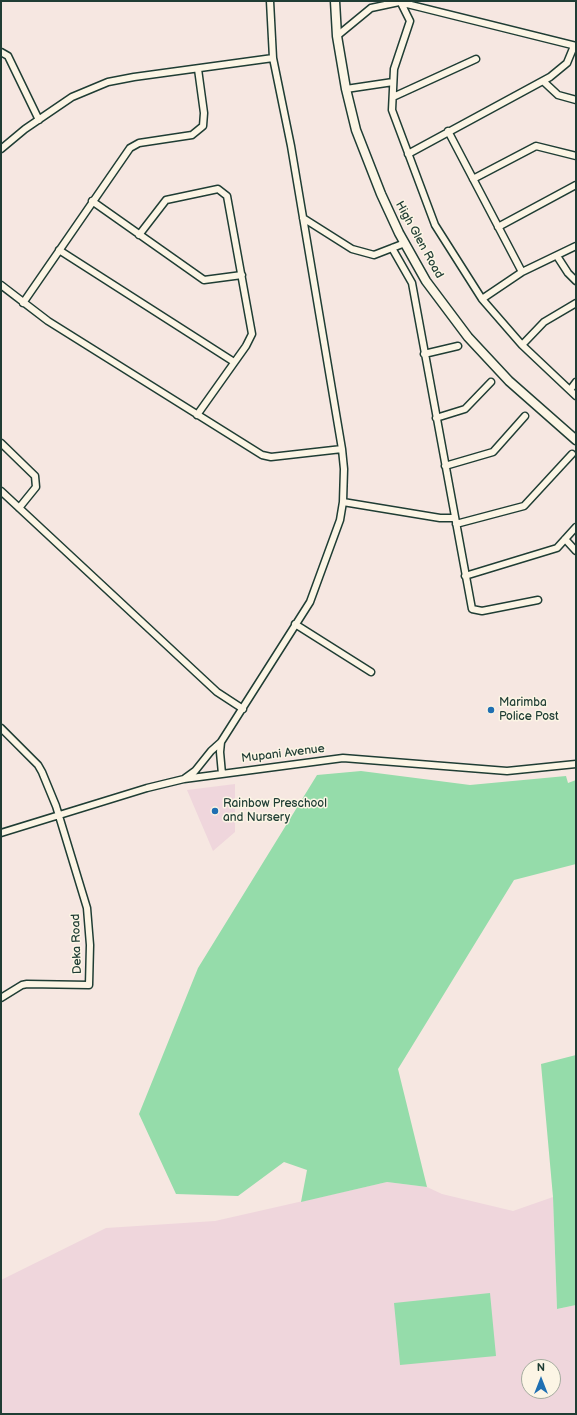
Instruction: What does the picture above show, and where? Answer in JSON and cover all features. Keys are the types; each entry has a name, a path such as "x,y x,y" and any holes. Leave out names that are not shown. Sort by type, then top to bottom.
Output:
{"main road":[{"name":"High Glen Road","path":"335,1 337,36 346,88 356,130 368,161 405,243 426,281 468,337 509,381 576,440"}],"street":[{"path":"184,779 195,771 211,751 221,742 312,598 340,520 343,502 344,469 342,450 291,146 272,58 270,1"},
{"path":"337,36 371,8 400,2 575,46 567,63 558,72 408,154"},
{"path":"400,2 410,21 394,69 392,110 435,225 482,299 522,345 576,396"},
{"path":"1,52 8,56 39,120"},
{"path":"1,149 72,97 108,82 272,58"},
{"path":"393,96 476,59"},
{"path":"23,302 130,148 138,143 192,135 203,126 204,113 198,68"},
{"path":"543,81 558,95 576,100"},
{"path":"346,88 393,82"},
{"path":"448,132 522,272"},
{"path":"473,179 536,146 576,156"},
{"path":"498,226 576,185"},
{"path":"139,234 166,200 218,189 222,190 228,199 252,334 197,414"},
{"path":"92,201 204,280 242,276"},
{"path":"302,218 352,248 374,255 405,243"},
{"path":"482,299 522,272 576,246"},
{"path":"392,248 412,284 472,609 476,611 538,600"},
{"path":"59,250 234,362"},
{"path":"557,256 568,273 576,281"},
{"path":"1,286 48,321 262,456 267,457 342,450"},
{"path":"522,345 544,322 576,303"},
{"path":"424,354 458,346"},
{"path":"436,418 465,409 491,382"},
{"path":"570,390 576,382"},
{"path":"445,466 493,452 525,416"},
{"path":"1,443 35,476 36,487 19,508"},
{"path":"343,502 455,521 524,506 572,454"},
{"path":"1,491 217,692 243,709"},
{"path":"465,576 557,548 576,527"},
{"path":"565,539 576,551"},
{"path":"296,624 371,672"},
{"path":"1,728 38,765 58,815"},
{"path":"221,742 220,752 222,774"},
{"name":"Mupani Avenue","path":"1,833 147,788 184,779 343,758 507,771 576,764"},
{"name":"Deka Road","path":"1,998 22,985 27,984 89,985 90,945 86,908 58,815"}],"shaded area":[{"name":"Rainbow Preschool and Nursery","path":"235,784 235,832 213,851 187,790"},
{"path":"387,1182 427,1187 442,1194 513,1211 553,1197 557,1309 576,1305 576,1414 1,1414 1,1280 106,1228 215,1221"}],"green space":[{"path":"361,771 470,785 566,776 568,783 576,780 576,864 514,880 398,1069 427,1187 387,1182 301,1202 307,1170 284,1162 238,1196 176,1194 139,1114 198,968 317,775"},
{"path":"576,1055 576,1305 557,1309 553,1197 541,1064"},
{"path":"490,1293 496,1356 400,1365 394,1303"}],"place":[{"name":"Marimba Police Post","path":"491,710"},
{"name":"Rainbow Preschool and Nursery","path":"215,811"}]}
